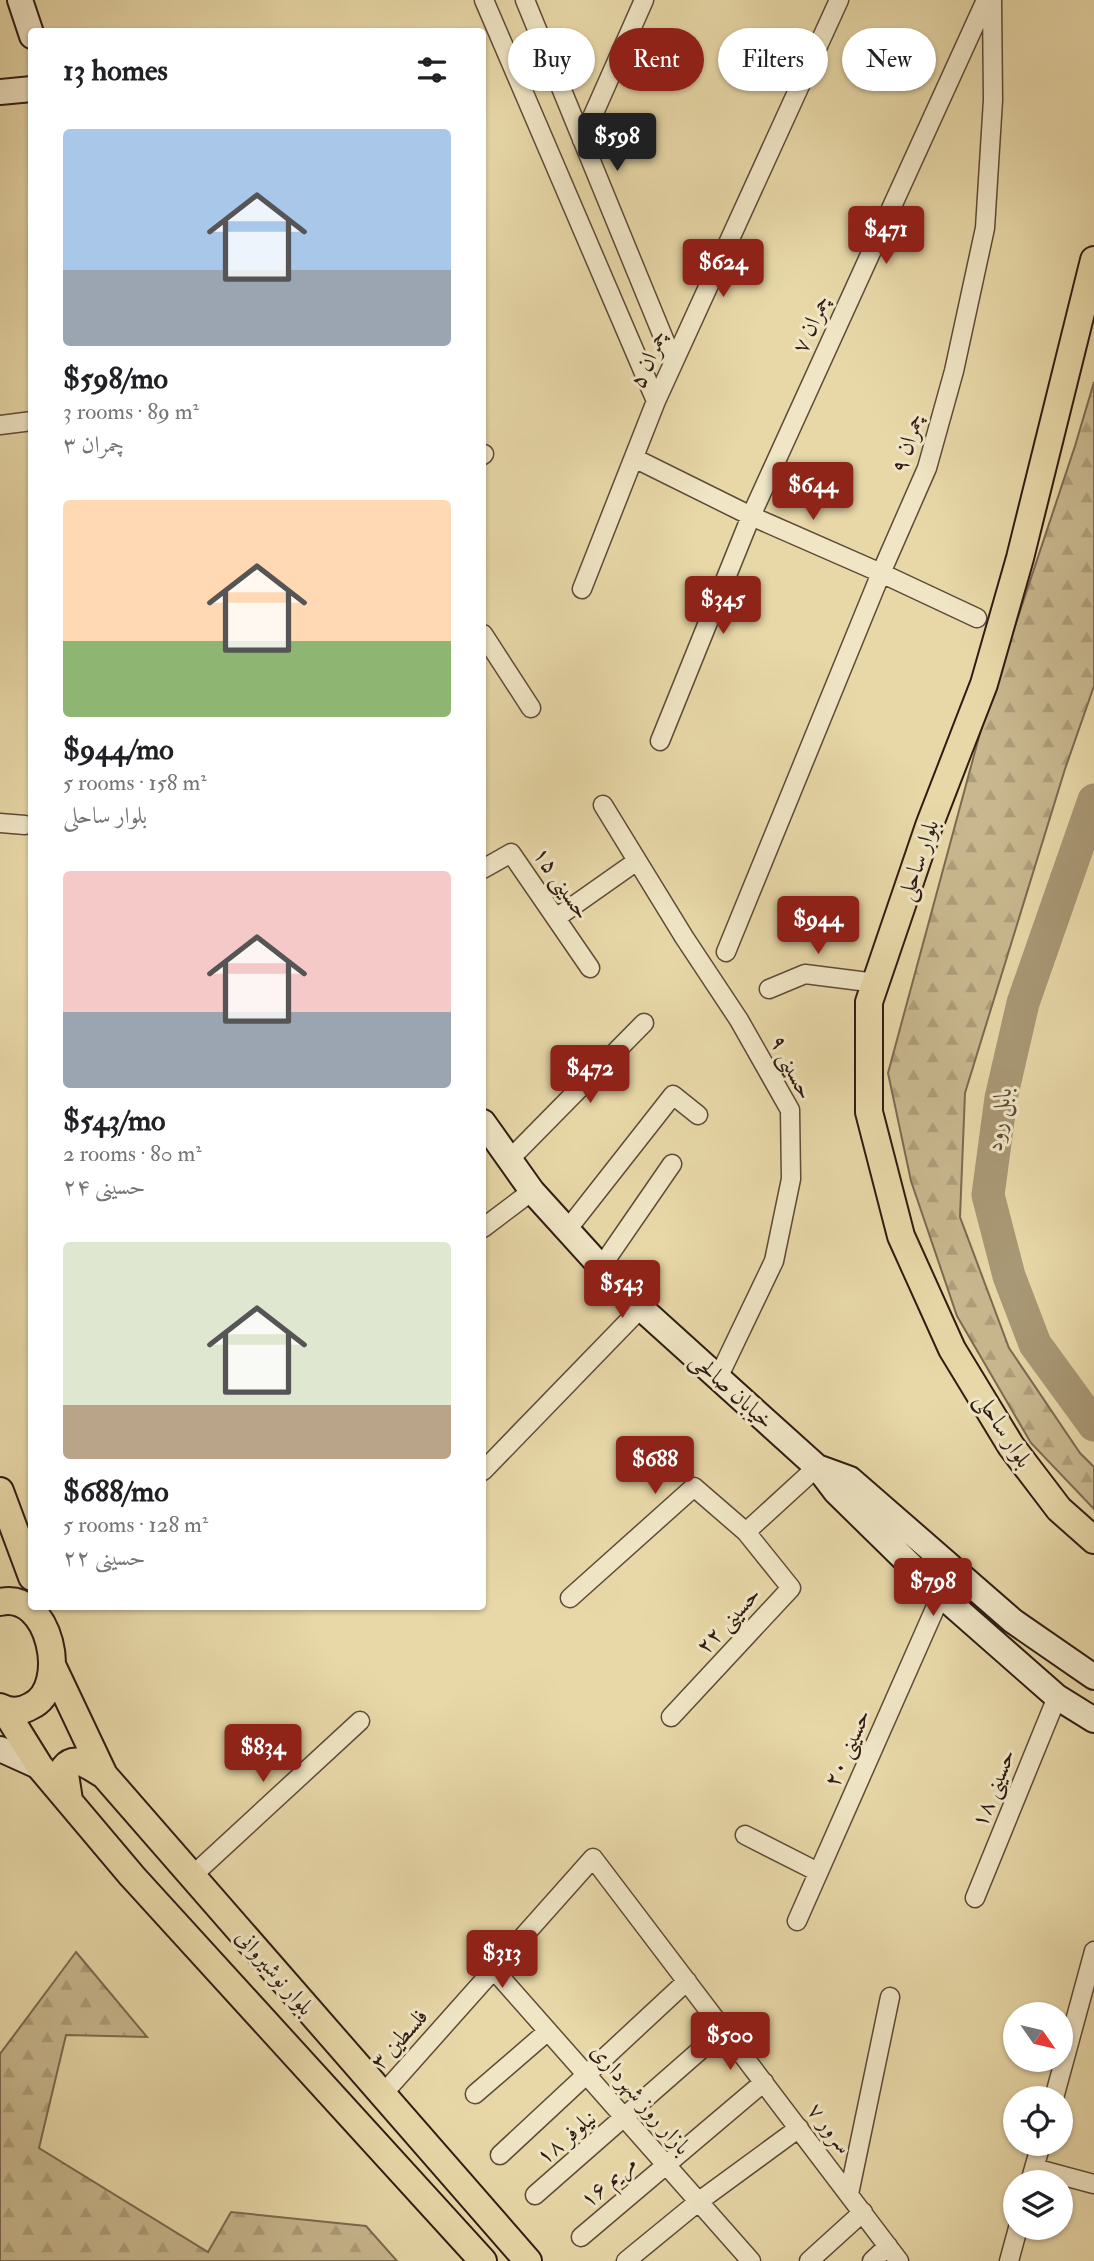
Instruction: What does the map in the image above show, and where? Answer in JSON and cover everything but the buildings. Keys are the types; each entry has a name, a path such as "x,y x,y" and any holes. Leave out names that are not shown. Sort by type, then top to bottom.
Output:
{"main road":[{"path":"20,0 29,28"},
{"path":"0,92 28,89"},
{"name":"بلوار ساحلی","path":"1094,260 1020,558 984,684 929,825 869,1002 869,1112 901,1236 952,1349 1011,1446 1059,1509 1094,1540"},
{"name":"خيابان صالحی","path":"486,1126 532,1191 641,1308 817,1467 836,1492 941,1595 1057,1697 1094,1720"},
{"name":"خيابان صالحی","path":"817,1467 850,1479 1013,1621 1094,1678"},
{"path":"0,1491 28,1566"},
{"path":"0,1602 20,1602 28,1607"},
{"path":"2,1708 21,1712 36,1704 47,1691 52,1665 48,1637 41,1616"},
{"name":"بلوار نوشیروانی","path":"52,1665 104,1775 528,2261"},
{"name":"بلوار نوشیروانی","path":"2,1708 40,1767 132,1876 483,2261"},
{"path":"0,1749 40,1767"},
{"path":"70,1802 64,1768 68,1763 82,1762 104,1775"}],"street":[{"path":"484,0 656,401"},
{"path":"525,0 673,361"},
{"path":"582,140 644,0"},
{"name":"چمران ۵","path":"582,589 673,361 839,0"},
{"name":"چمران ۷","path":"660,741 751,516 986,0"},
{"name":"چمران ۹","path":"726,951 881,573 927,468 954,371 985,228 993,100 992,0"},
{"path":"0,425 28,422"},
{"path":"634,458 751,516 977,618"},
{"path":"486,639 531,708"},
{"name":"حسینی ٩","path":"603,806 684,937 740,1020 790,1110 791,1179 774,1261 718,1378"},
{"path":"0,823 25,825"},
{"name":"حسینی ۱۵","path":"486,867 512,853 590,968"},
{"path":"556,918 637,861"},
{"path":"769,989 805,974 876,983"},
{"path":"509,1160 644,1023"},
{"path":"567,1230 673,1095 698,1115"},
{"path":"601,1267 673,1164"},
{"path":"486,1226 532,1191"},
{"path":"486,1468 641,1308"},
{"path":"570,1598 694,1487 746,1532 817,1467"},
{"name":"حسینی ۲۲","path":"671,1717 791,1588 746,1532"},
{"name":"حسینی ٢٠","path":"797,1921 941,1595"},
{"name":"حسینی ۱۸","path":"975,1898 1057,1697"},
{"path":"192,1876 360,1721"},
{"path":"745,1835 818,1872"},
{"name":"فلسطین ۳","path":"382,2095 593,1858"},
{"name":"سرور ۷","path":"593,1858 722,2031 900,2261"},
{"path":"1057,2086 1094,1951"},
{"name":"بازار روز شهرداری","path":"494,1970 751,2261"},
{"path":"500,2155 687,1981"},
{"path":"849,2194 890,1997"},
{"path":"475,2094 548,2031"},
{"name":"نیلوفر ۱۸","path":"535,2195 625,2119 722,2031"},
{"name":"مریم ۱۶","path":"581,2237 764,2082"},
{"path":"626,2261 698,2202 799,2128"},
{"path":"1073,2181 1094,2184"},
{"path":"809,2261 863,2212"},
{"path":"1009,2261 1015,2240"},
{"path":"872,2261 888,2246"}],"green space":[{"path":"1094,382 1094,686 1065,769 965,1093 960,1217 1009,1348 1080,1453 1094,1467 1094,1509 1031,1443 957,1316 911,1181 888,1073 983,722"},
{"path":"76,1952 147,2037 66,2035 39,2148 208,2252 231,2212 366,2226 397,2261 0,2261 0,2054"}],"waterway":[{"name":"بابل رود","path":"1094,800 1023,1003 1001,1098 988,1195 1009,1276 1035,1344 1094,1425"}]}
